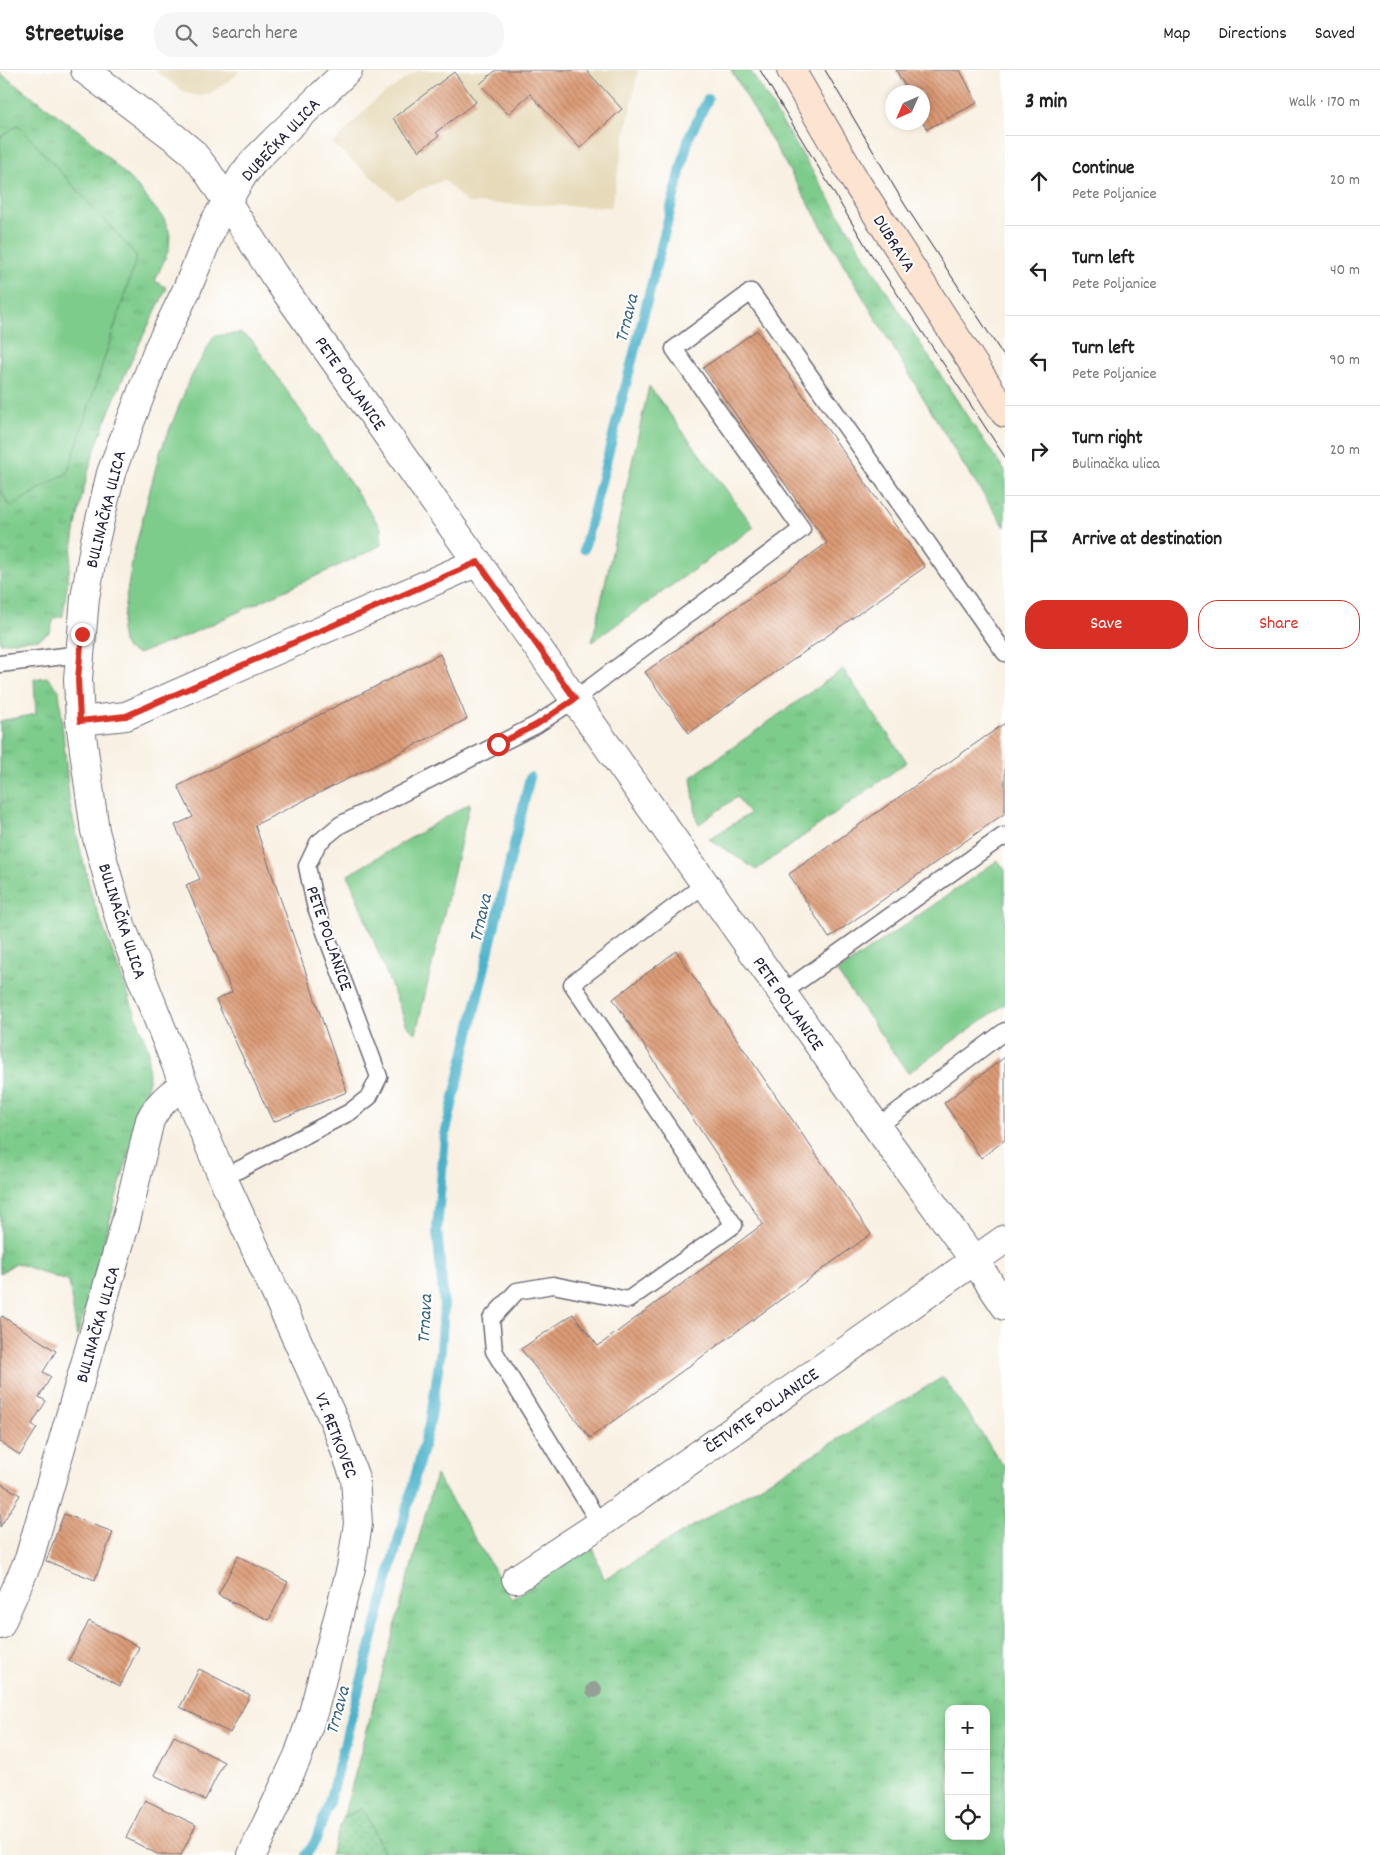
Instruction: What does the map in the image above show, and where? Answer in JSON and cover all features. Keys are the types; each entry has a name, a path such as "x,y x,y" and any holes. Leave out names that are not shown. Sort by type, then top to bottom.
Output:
{"main road":[{"name":"DUBRAVA","path":"790,70 856,182 1005,413"}],"street":[{"name":"DUBEČKA ULICA","path":"85,70 192,152 227,201 254,162 348,70"},
{"name":"PETE POLJANICE","path":"227,201 274,275 1005,1306"},
{"name":"BULINAČKA ULICA","path":"0,1625 32,1550 126,1221 150,1120 156,1108 165,1098 184,1085 122,928 95,831 80,721 78,679 85,598 93,550 111,473 158,349 188,289 214,223 227,201"},
{"path":"80,721 126,716 478,562"},
{"name":"VI. RETKOVEC","path":"184,1085 223,1178 335,1423 355,1478 358,1524 351,1568 313,1713 298,1756 252,1855"},
{"name":"ČETVRTE POLJANICE","path":"516,1580 600,1524 1005,1238"}],"lane":[{"path":"575,699 802,530 674,349 752,292 1005,653"},
{"path":"0,664 80,654"},
{"name":"PETE POLJANICE","path":"223,1178 350,1112 369,1097 379,1078 315,905 307,866 318,843 340,826 536,725 575,699"},
{"path":"782,993 1003,836 1005,838"},
{"path":"600,1524 494,1351 491,1319 517,1291 553,1285 628,1300 734,1225 572,984 705,884"},
{"path":"877,1127 1005,1030"}],"shaded area":[{"path":"154,70 240,70 234,77 211,93 201,96 187,93"},
{"path":"418,70 638,70 611,207 467,203 444,180 397,199 333,144 374,101"}],"green space":[{"path":"731,70 750,70 882,284 969,419 1005,471 1005,527 964,466 851,277"},
{"path":"0,73 86,136 135,184 164,219 170,234 169,249 155,281 167,288 117,393 86,478 74,537 63,616 54,618 50,632 39,639 0,643"},
{"path":"18,125 137,256 68,472 10,507 0,489 0,138"},
{"path":"240,333 252,340 381,528 381,545 186,636 138,654 127,649 123,642 121,629 133,556 159,455 190,379 214,336"},
{"path":"649,386 754,527 592,642"},
{"path":"843,669 907,762 756,870 709,839 749,814 737,797 699,824 697,822 691,777"},
{"path":"47,677 59,690 70,807 92,897 148,1048 149,1081 77,1337 69,1282 16,1263 0,1273 0,721 36,714 34,679"},
{"path":"470,803 416,1033 407,1026 348,875"},
{"path":"998,860 1005,870 1005,1004 908,1073 837,972"},
{"path":"943,1377 1005,1468 1005,1855 384,1855 363,1808 343,1818 436,1475 512,1599 592,1545 604,1579"},
{"path":"363,1808 384,1855 330,1855 343,1818"}],"building":[{"path":"496,70 586,70 622,109 580,148 530,94 508,114 480,84"},
{"path":"896,70 960,70 977,103 930,127 930,85 904,85"},
{"path":"454,72 476,102 436,132 439,136 419,151 393,118"},
{"path":"757,330 925,567 689,733 645,672 827,543 703,368"},
{"path":"440,654 467,719 255,825 347,1092 273,1122 216,1000 232,992 186,885 200,879 175,825 193,817 178,786"},
{"path":"1005,723 1005,813 829,938 789,874"},
{"path":"676,951 871,1234 590,1438 521,1349 573,1314 598,1346 763,1224 613,999"},
{"path":"1005,1057 1005,1140 981,1158 944,1103"},
{"path":"2,1316 56,1351 43,1372 51,1377 39,1397 46,1401 32,1424 37,1428 20,1455 0,1442 0,1319"},
{"path":"0,1483 20,1495 0,1527"},
{"path":"64,1514 113,1532 95,1580 46,1561"},
{"path":"238,1556 288,1582 269,1620 218,1595"},
{"path":"89,1621 139,1647 120,1686 69,1660"},
{"path":"199,1669 250,1695 230,1733 180,1707"},
{"path":"174,1736 224,1762 205,1800 154,1775"},
{"path":"145,1800 196,1825 181,1855 159,1855 126,1838"}],"waterway":[{"name":"Trnava","path":"584,549 689,137 708,99"},
{"name":"Trnava","path":"306,1855 315,1842 328,1806 431,1417 441,1349 444,1305 437,1230 445,1135 530,777"}],"tram line":[{"path":"760,70 867,248 1005,457"},
{"path":"825,70 905,205 1005,358"}],"route":[{"path":"82,634 78,679 80,721 126,716 478,562 575,699 536,725 498,744"}]}
